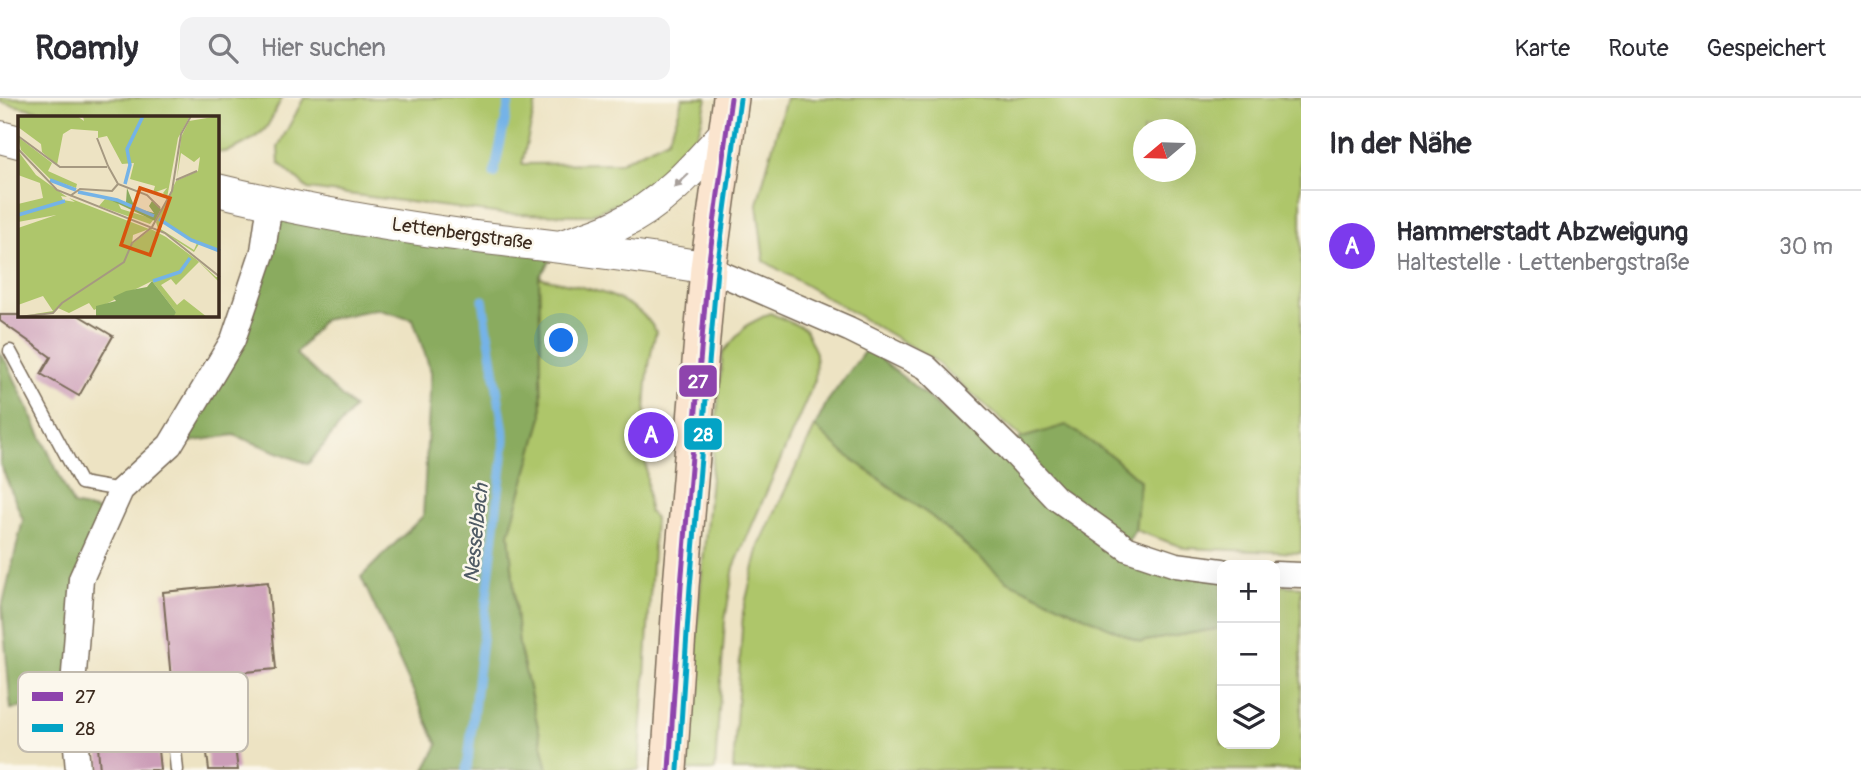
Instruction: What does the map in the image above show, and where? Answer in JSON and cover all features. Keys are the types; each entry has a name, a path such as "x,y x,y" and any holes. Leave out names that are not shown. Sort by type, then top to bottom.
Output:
{"main road":[{"path":"670,770 681,586 708,268 729,115"}],"street":[{"path":"560,247 615,227 642,212 688,175 729,115"},
{"path":"0,137 18,142"},
{"name":"Lettenbergstraße","path":"219,190 270,203 466,235 647,257 708,268"},
{"path":"74,672 82,579 121,490 170,445 233,340 263,251 270,203"},
{"path":"708,268 849,329 926,367 1056,498 1128,550 1176,565 1217,570"},
{"path":"1280,574 1301,575"},
{"path":"76,752 78,770"}],"lane":[{"path":"10,351 81,483 121,490"},
{"path":"175,752 177,770"}],"green space":[{"path":"0,98 282,98 262,132 229,151 222,152 219,152 219,116 61,116 0,102"},
{"path":"304,98 537,98 522,164 619,163 668,139 682,98 707,98 700,128 689,151 648,195 642,185 636,196 589,215 503,214 308,189 279,163 278,147"},
{"path":"786,98 1301,98 1301,553 1185,548 1135,530 1140,481 1113,457 1066,426 1022,438 934,360 764,261 757,204"},
{"path":"270,203 560,247 539,277 542,417 509,534 519,645 548,770 425,770 438,745 361,577 423,516 431,372 413,319 376,309 323,320 296,354 354,408 308,464 234,435 170,445 233,340"},
{"path":"539,277 621,300 635,308 656,332 646,399 645,444 649,512 655,518 639,770 548,770 519,645 509,534 542,417"},
{"path":"770,313 805,329 816,353 815,380 734,567 725,620 715,770 688,770 699,604 723,352 747,325"},
{"path":"867,348 998,454 1022,438 1066,425 1113,457 1140,481 1135,530 1120,555 1217,580 1217,629 1140,642 1007,581 931,516 846,455 815,427 827,402"},
{"path":"0,353 73,505 107,513 81,579 74,672 18,672 18,708 11,709 2,607 23,520 0,463"},
{"path":"815,427 891,488 931,516 1140,642 1217,629 1217,749 1280,749 1280,585 1301,587 1301,770 733,770 743,612 759,546"}],"building":[{"path":"0,315 81,317 113,336 79,396 41,374 51,357 0,321"},
{"path":"268,582 276,669 244,672 170,672 163,592"},
{"path":"98,752 158,752 160,770 100,770"},
{"path":"207,752 236,752 238,770 209,770"}],"waterway":[{"name":"Nesselbach","path":"494,174 510,98"},
{"name":"Nesselbach","path":"467,770 505,439 483,300"}],"transit line":[{"name":"27","path":"669,770 681,586 708,268 731,98"},
{"name":"28","path":"678,770 690,587 717,269 740,99"}],"place":[{"name":"Hammerstadt Abzweigung","path":"651,435"}]}
